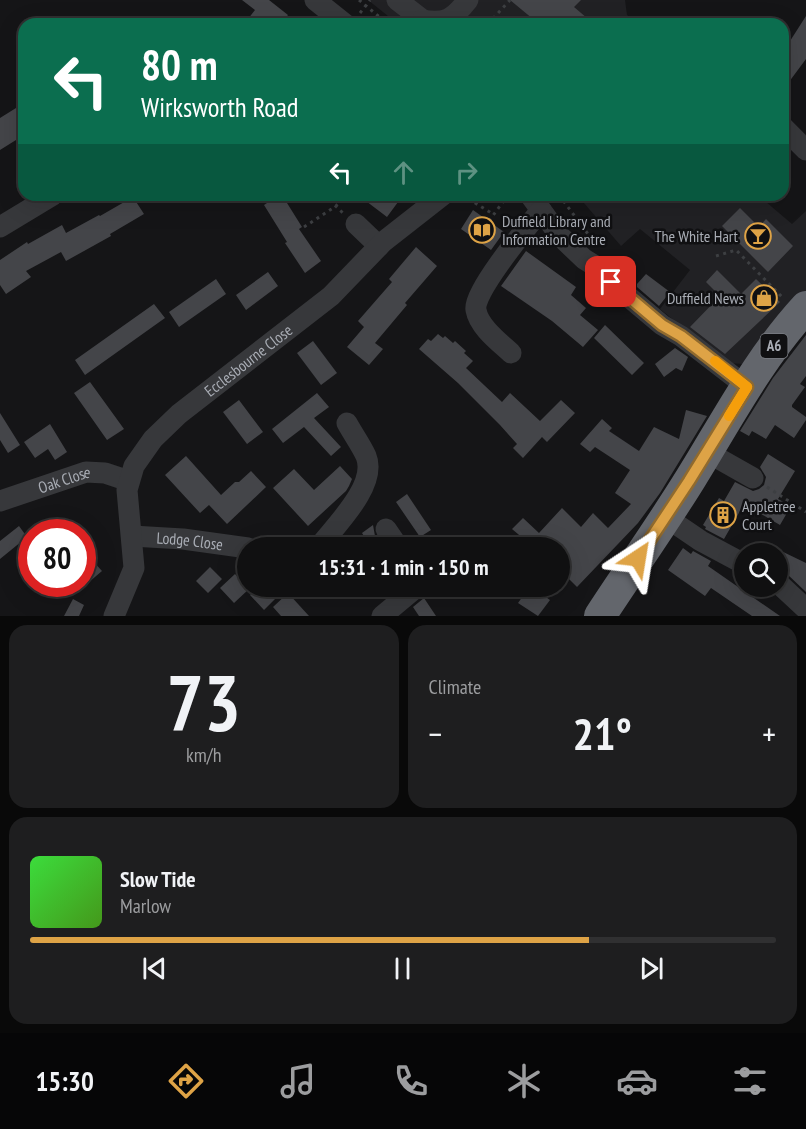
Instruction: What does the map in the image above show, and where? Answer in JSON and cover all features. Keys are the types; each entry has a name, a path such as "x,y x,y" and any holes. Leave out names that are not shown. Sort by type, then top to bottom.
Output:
{"highway":[{"name":"A6","path":"600,616 747,387 779,339 803,311"}],"street":[{"path":"315,0 338,18"},
{"path":"397,0 420,18"},
{"path":"450,18 456,15 468,0"},
{"path":"789,133 806,150"},
{"path":"0,227 43,201"},
{"name":"Ecclesbourne Close","path":"129,481 134,466 143,451 170,421 331,296 379,246 435,201"},
{"path":"511,353 493,337 475,309 494,271 536,202 560,236 584,259 597,267 611,282 662,325 681,336 747,387"},
{"path":"356,225 379,246"},
{"path":"327,537 363,490 367,478 367,458 347,423"},
{"path":"707,452 753,478"},
{"name":"Oak Close","path":"0,501 86,472 105,473 129,481"},
{"path":"114,616 134,568 127,502 129,481"},
{"path":"664,519 734,559"},
{"path":"386,529 391,537"},
{"name":"Lodge Close","path":"132,536 183,539 237,546"},
{"path":"788,592 806,609"},
{"path":"382,616 405,597"}],"path":[{"path":"359,0 381,18"},
{"path":"494,18 510,0"},
{"path":"331,201 356,225"},
{"path":"304,227 340,201"},
{"path":"472,201 493,214"},
{"path":"489,221 503,201"},
{"path":"564,201 599,247 597,267"},
{"path":"716,256 736,250 803,311"},
{"path":"753,478 806,512"}],"shaded area":[{"path":"368,0 625,0 627,15 631,18 390,18"},
{"path":"582,201 765,201 792,224 806,211 806,291 773,323 743,364 727,363 660,309 690,270 640,229 621,246"}],"building":[{"path":"242,0 269,0 288,15 286,18 249,18 255,10"},
{"path":"510,0 581,0 574,7 587,18 532,18"},
{"path":"806,16 806,59 789,82 789,43"},
{"path":"18,107 18,139 0,150 0,118"},
{"path":"126,201 136,201 144,214 110,234 111,236 66,261 61,252 26,271 31,277 6,294 0,285 0,260 27,242 28,244 62,225 66,233"},
{"path":"270,201 286,201 302,227 299,229 321,261 305,273 264,205"},
{"path":"366,201 397,201 387,217"},
{"name":"The White Hart","path":"740,208 759,227 766,219 793,246 768,272 722,226"},
{"name":"Duffield Library and Information Centre","path":"473,210 504,232 491,250 461,229"},
{"path":"416,247 437,266 375,343 383,349 369,365 347,347 364,327 358,321 392,282 389,279"},
{"path":"526,251 576,287 571,295 586,308 580,315 598,330 583,347 552,321 501,286"},
{"path":"717,270 741,294 756,279 780,302 725,354 690,327 720,296 706,282"},
{"path":"268,272 278,286 246,310 236,295"},
{"path":"646,274 670,292 659,306 637,287"},
{"path":"216,279 226,294 179,327 169,312"},
{"path":"154,304 165,318 85,375 75,360"},
{"path":"605,325 644,363 632,375 594,338"},
{"path":"438,334 443,338 445,336 453,343 455,341 466,351 464,353 473,361 466,368 502,402 510,393 540,421 561,400 575,413 547,442 542,437 523,458 513,448 517,444 500,425 458,383 419,349 428,339 431,341"},
{"path":"806,335 806,376 800,384 805,387 792,407 806,417 806,420 794,438 775,425 766,439 752,431 749,436 740,431 773,378"},
{"path":"313,341 337,373 321,385 297,353"},
{"path":"675,348 688,357 682,371 676,368 664,377 655,364"},
{"path":"90,382 124,429 107,440 74,393"},
{"path":"317,393 329,407 314,418 341,447 331,456 304,427 283,443 272,429"},
{"path":"239,400 263,432 247,444 223,412"},
{"path":"686,410 707,416 660,493 638,523 577,587 570,580 570,537 521,537 512,529 523,518 539,533 562,508 581,527 593,513 608,528 631,504 615,493 630,470 595,447 590,452 580,444 602,419 612,428 609,431 639,451 654,427 679,439"},
{"path":"0,413 20,445 8,453 0,440"},
{"path":"50,424 67,452 55,460 48,449 35,458 24,442"},
{"name":"Appletree Court","path":"768,454 795,471 778,499 791,506 780,525 744,504 724,539 705,529 703,525 719,498 724,501 735,482 753,491 764,485 766,477 760,467"},
{"path":"186,456 221,495 251,471 266,487 227,524 209,505 200,513 165,475"},
{"path":"340,466 352,479 349,486 308,526 273,488 294,469 314,490"},
{"path":"407,494 431,530 420,537 396,502"},
{"path":"373,525 376,537 364,537 362,533"},
{"path":"18,527 18,544 0,559 0,541"},
{"path":"683,548 691,554 693,551 711,561 708,566 734,584 734,597 753,597 780,616 752,616 711,588 705,596 668,570"},
{"path":"788,554 806,563 806,592 788,575"},
{"path":"96,564 102,571 96,576"},
{"path":"210,567 222,579 208,593 196,581"},
{"path":"235,574 237,576 237,597 240,597 234,603 220,588"},
{"path":"252,597 277,597 264,610"},
{"path":"284,597 292,597 309,616 281,616 273,607"},
{"path":"522,597 546,597 550,600 538,616 518,603"},
{"path":"424,598 436,616 419,616 413,607"},
{"path":"73,599 84,605 79,616 64,616"}],"slow traffic":[{"path":"715,361 747,387 729,416"}],"place":[{"name":"Duffield Library and Information Centre","path":"482,230"},
{"name":"The White Hart","path":"758,236"},
{"name":"Duffield News","path":"764,298"},
{"name":"Appletree Court","path":"723,515"}],"route":[{"path":"611,282 662,325 681,336 747,387 638,558"}]}
